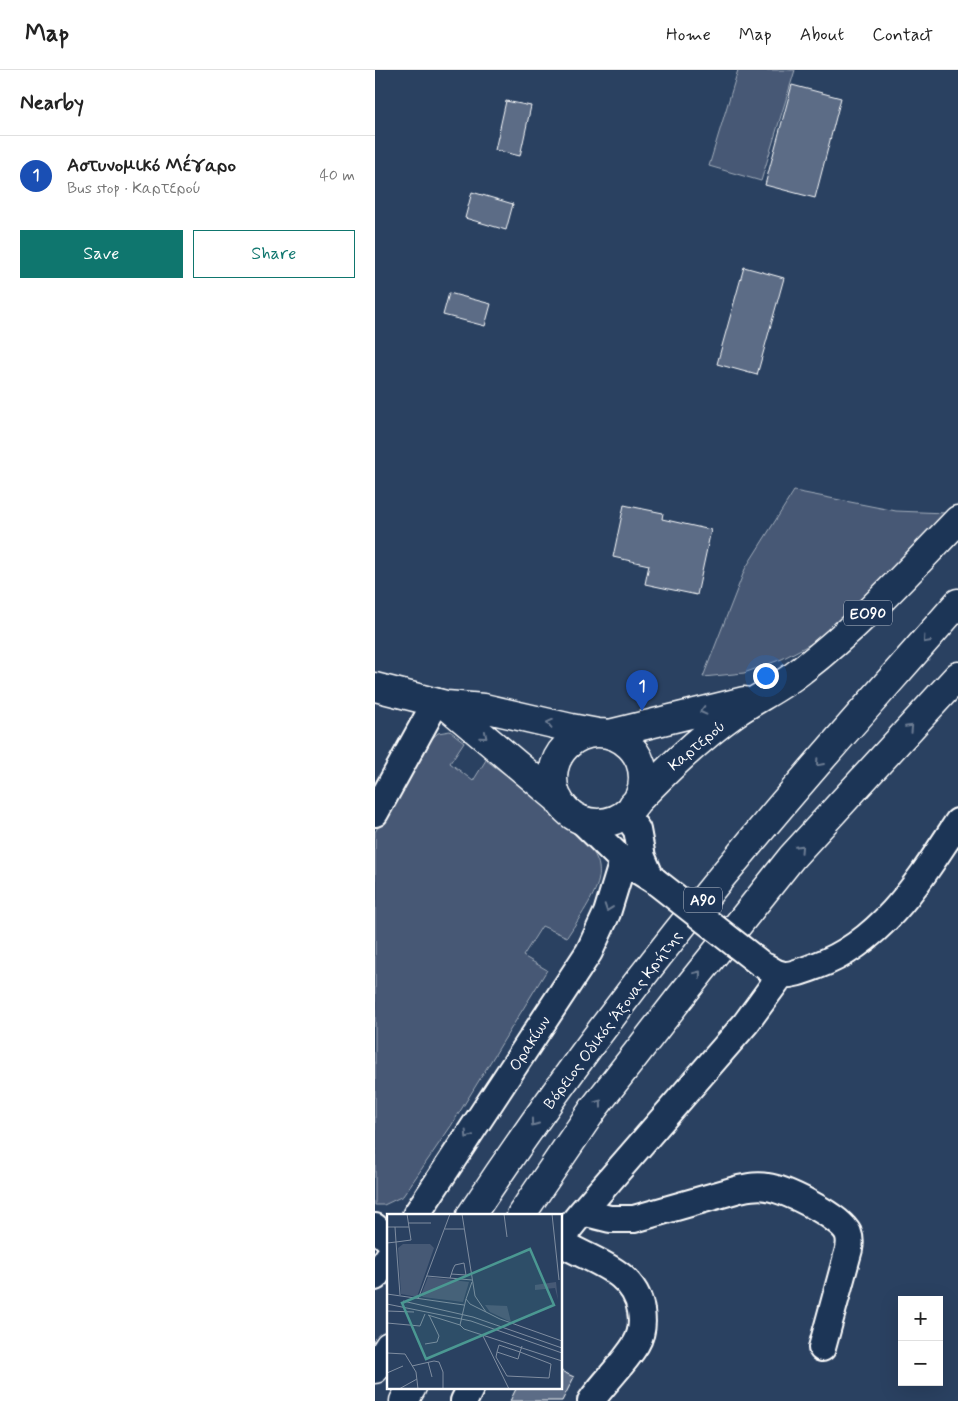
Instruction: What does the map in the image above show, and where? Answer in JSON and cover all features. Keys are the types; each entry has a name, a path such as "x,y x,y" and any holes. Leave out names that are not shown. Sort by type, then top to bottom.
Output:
{"main road":[{"name":"Καρτερού","path":"629,810 663,773 694,745 736,713 767,695 801,671 880,603 958,520"},
{"name":"Βόρειος Οδικός Άξονας Κρήτης","path":"472,1214 511,1155 635,986 759,832 958,603"},
{"name":"Α90","path":"522,1214 594,1108 792,857 958,676"},
{"name":"Καρτερού","path":"375,687 441,703 484,708 571,728 603,733 767,695"},
{"name":"Καρτερού","path":"441,703 559,800"},
{"name":"ΕΟ90","path":"603,733 619,738 636,753 641,763 643,785 639,796 629,810 615,820 592,822 572,815 559,800 553,778 559,755 566,746 575,738 587,734 603,733"},
{"path":"375,1369 387,1349"},
{"path":"404,1401 411,1388"}],"street":[{"path":"375,813 441,703"},
{"path":"629,810 637,830 641,857 653,880"},
{"path":"580,819 623,861 653,880 771,970 801,971 837,957 867,936 907,896 958,822"},
{"name":"Ορακίων","path":"417,1214 589,952 607,912 623,861"},
{"path":"563,1236 746,1024 771,970"},
{"path":"582,1212 610,1220 634,1219 757,1186 776,1189 801,1199 842,1226 847,1231 849,1238 849,1249 822,1348"},
{"path":"375,1227 387,1238"},
{"path":"563,1244 626,1279 637,1293 641,1304 643,1323 639,1339 591,1401"},
{"path":"375,1277 387,1259"},
{"path":"464,1401 470,1388"}],"shaded area":[{"path":"738,70 795,70 761,181 709,166"},
{"path":"794,491 896,511 945,513 887,577 822,638 782,659 744,673 703,677 745,569"},
{"path":"450,731 464,742 450,763 473,781 486,760 531,793 580,835 591,849 598,862 598,883 591,899 567,937 542,926 523,956 547,970 451,1126 403,1196 384,1205 375,1205 375,832 429,741 438,733"}],"building":[{"path":"792,85 841,98 815,198 765,185"},
{"path":"506,101 531,106 520,156 495,150"},
{"path":"472,192 513,204 506,230 465,218"},
{"path":"744,267 784,278 757,375 717,364"},
{"path":"449,293 491,304 485,326 443,315"},
{"path":"624,505 663,513 662,519 711,530 697,595 645,584 649,565 613,557"},
{"path":"563,1372 574,1377 562,1401 510,1401 516,1388 563,1388"}],"place":[{"name":"Αστυνομικό Μέγαρο","path":"642,711"}]}
